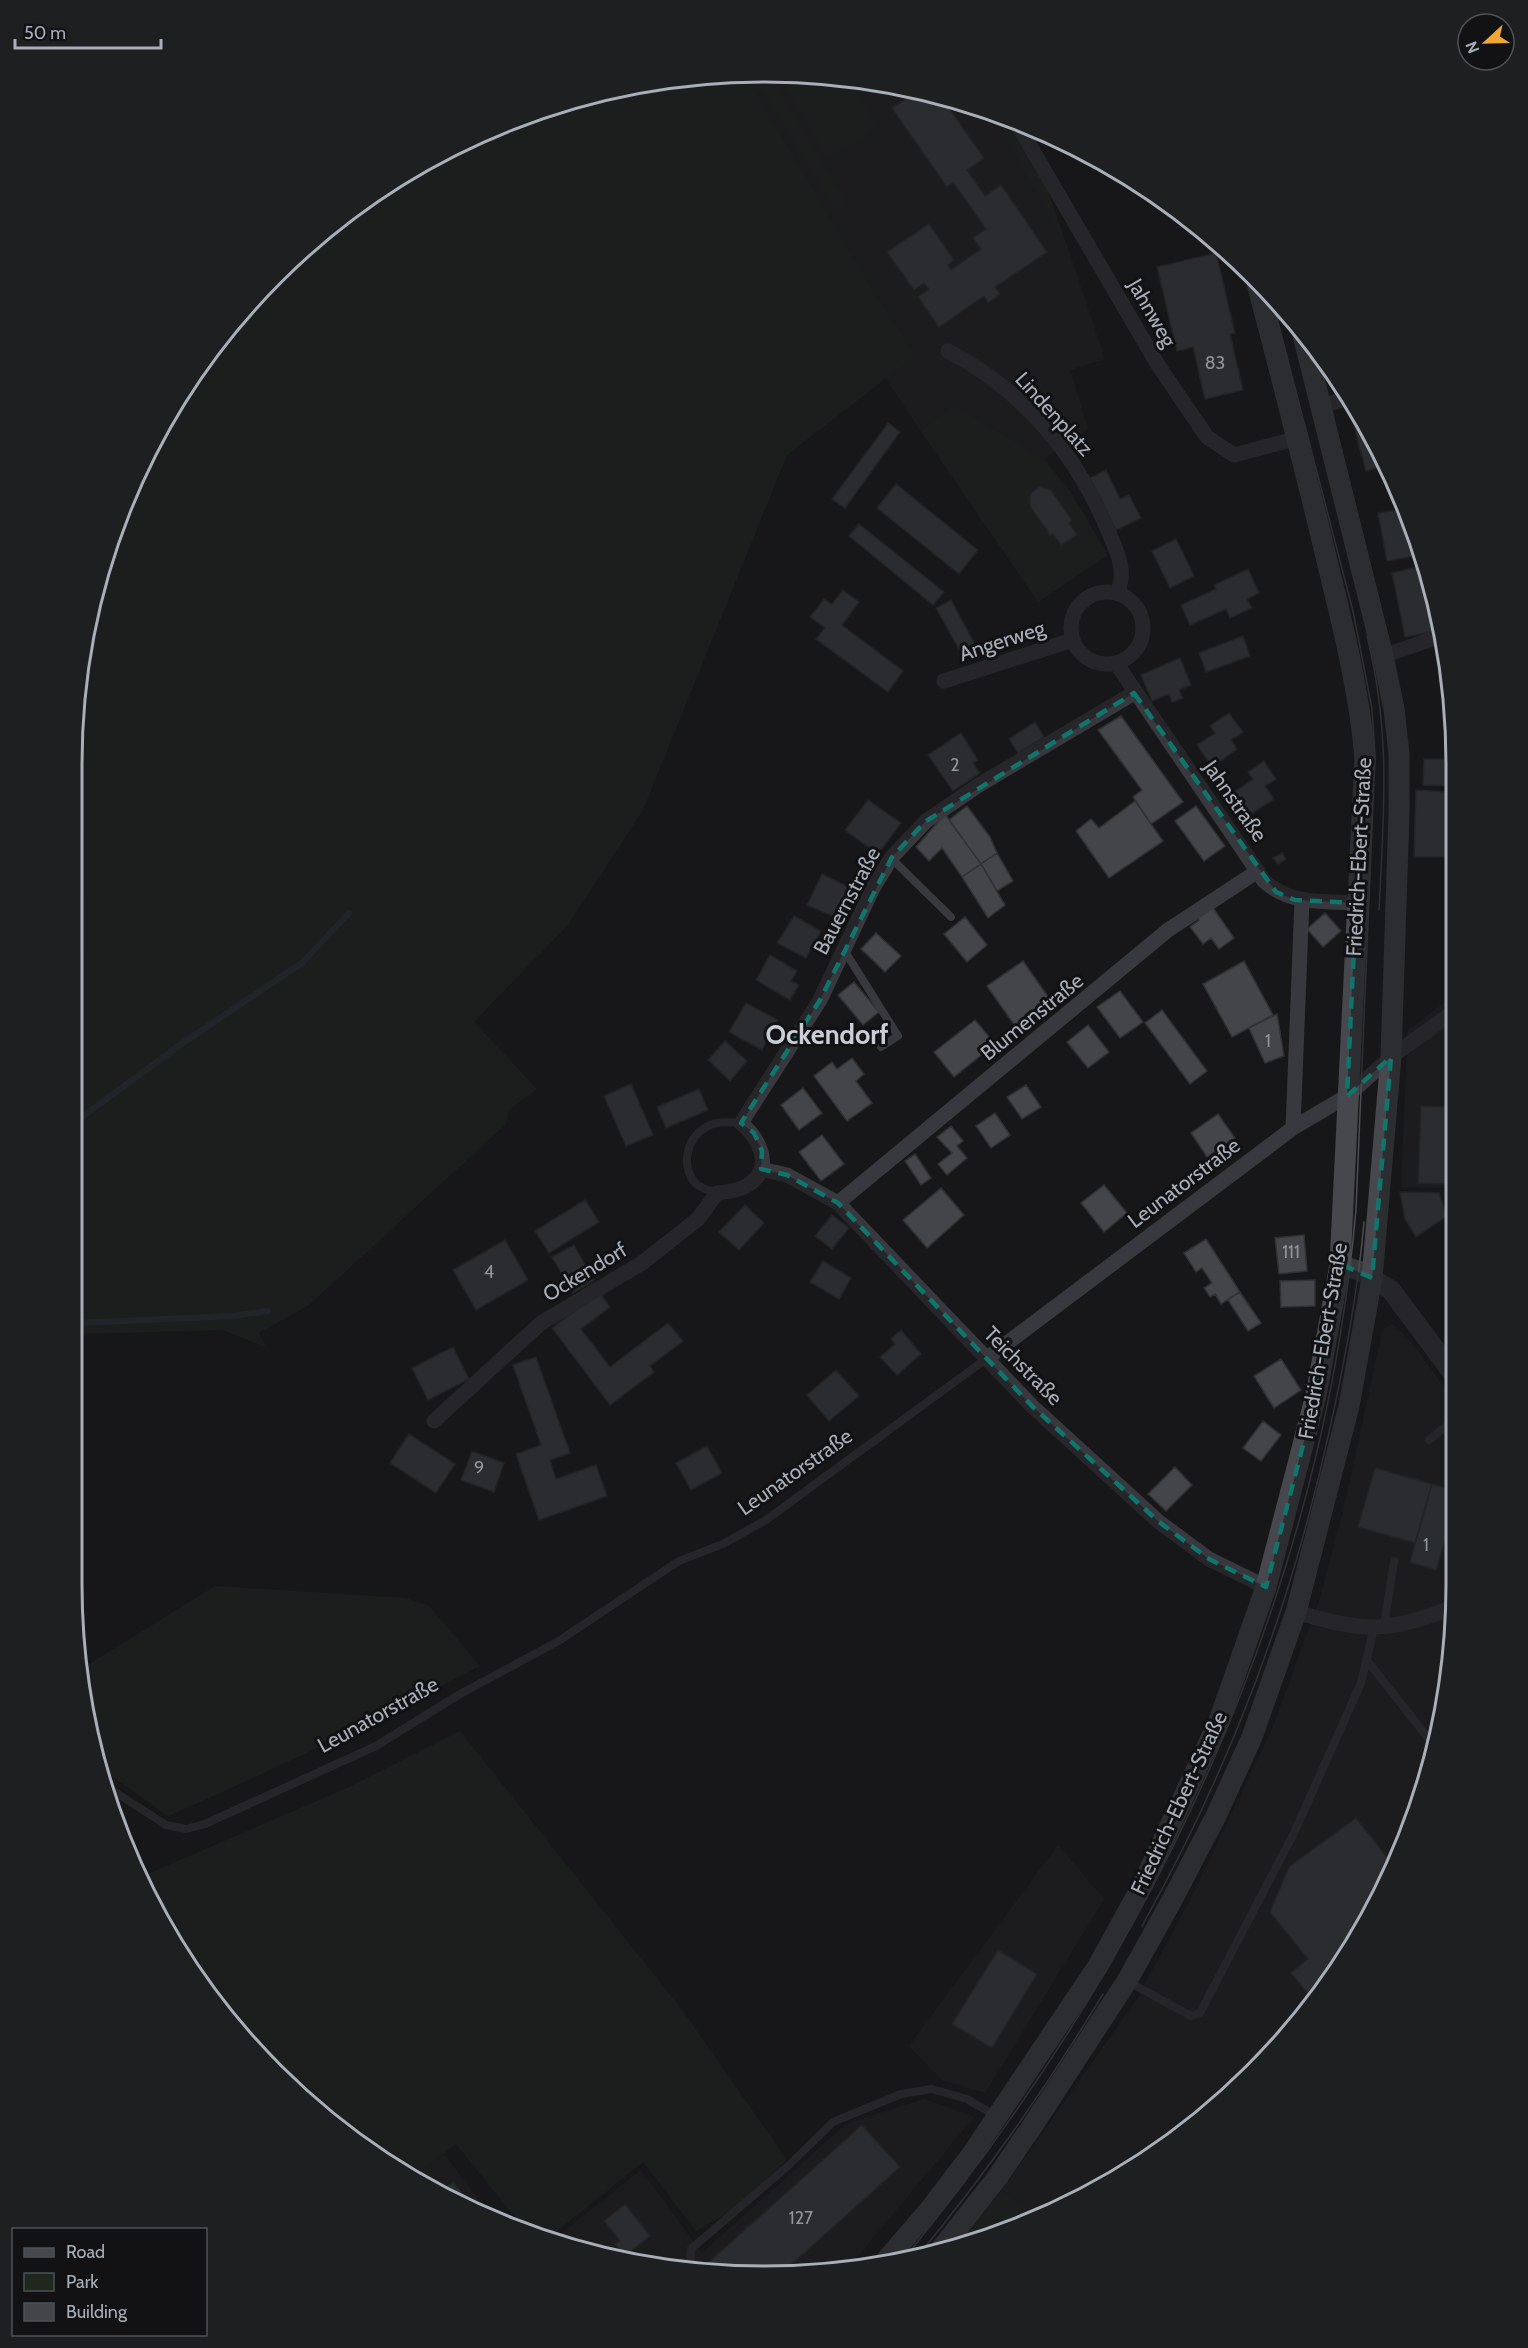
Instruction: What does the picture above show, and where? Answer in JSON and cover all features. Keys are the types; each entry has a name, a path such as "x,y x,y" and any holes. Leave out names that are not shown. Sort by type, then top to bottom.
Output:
{"main road":[{"name":"Friedrich-Ebert-Straße","path":"892,2253 931,2208 998,2117 1098,1966 1143,1884 1219,1721 1266,1587 1314,1406 1340,1265 1356,903 1365,757 1361,710 1298,438 1261,299"},
{"name":"Friedrich-Ebert-Straße","path":"949,2239 997,2178 1127,1981 1216,1816 1251,1737 1296,1612 1347,1417 1372,1278 1391,1057 1399,754 1394,709 1383,656 1308,353"}],"street":[{"name":"Jahnweg","path":"1022,133 1158,365 1207,437 1234,455 1298,438"},
{"name":"Lindenplatz","path":"948,351 983,369 1014,395 1070,458 1098,504 1122,565 1123,581 1118,593"},
{"path":"1322,406 1340,400"},
{"path":"1104,592 1118,593 1137,608 1143,621 1143,636 1138,648 1128,658 1116,663 1103,664 1086,657 1073,640 1073,616 1079,606 1091,596 1104,592"},
{"path":"1383,656 1433,639"},
{"name":"Angerweg","path":"944,681 1073,640"},
{"name":"Jahnstraße","path":"1116,663 1134,693 1258,871 1276,892 1302,900 1356,903"},
{"name":"Bauernstraße","path":"741,1123 820,1000 873,888 891,858 926,821 979,785 1134,693"},
{"name":"Blumenstraße","path":"838,1203 1168,930 1258,871"},
{"path":"1293,1128 1302,900"},
{"name":"Leunatorstraße","path":"986,1359 1293,1128 1347,1096 1391,1057 1446,1017"},
{"path":"717,1193 734,1191 753,1182 761,1169 762,1151 754,1133 741,1123"},
{"name":"Teichstraße","path":"761,1169 787,1175 838,1203 1032,1406 1159,1522 1209,1559 1266,1587"},
{"name":"Ockendorf","path":"434,1421 540,1323 642,1263 698,1219 717,1193"},
{"path":"1340,1265 1372,1278 1391,1290 1446,1364"},
{"path":"1296,1612 1347,1627 1378,1628 1420,1621 1445,1610"}],"lane":[{"path":"891,858 951,917"},
{"path":"844,950 898,1036 881,1047"},
{"path":"717,1193 696,1184 689,1170 686,1154 696,1134 709,1125 741,1123"},
{"name":"Leunatorstraße","path":"116,1793 166,1825 186,1829 205,1824 375,1746 460,1694 557,1642 679,1561 723,1544 766,1520 986,1359"},
{"path":"1429,1440 1446,1426"},
{"path":"1127,1981 1191,2016 1200,2013 1294,1833 1361,1683 1366,1659 1378,1628 1394,1561"},
{"path":"1366,1659 1427,1737"},
{"path":"690,2261 691,2249 788,2166 833,2122 901,2094 932,2089 967,2099 998,2117"}],"highlighted area":[{"path":"1134,693 1276,892 1295,900 1356,903 1347,1096 1391,1057 1372,1278 1340,1264 1316,1395 1266,1587 1209,1559 1159,1522 1032,1406 838,1203 787,1175 761,1169 762,1151 754,1133 741,1123 820,1000 892,857 926,821"}],"shaded area":[{"path":"750,83 853,88 940,106 998,124 1071,257 1105,359 1070,370 1088,429 1044,459 954,405 920,430 885,377 916,355 876,295"},
{"path":"1446,1001 1446,1188 1401,1187 1408,1030"},
{"path":"1393,1324 1413,1344 1446,1390 1446,1584 1440,1673 1422,1760 1394,1845 1354,1925 1331,1963 1305,1999 1246,2066 1179,2125 1143,2151 1105,2174 1032,2211 1002,2190 1137,1999 1191,1898 1273,1727 1319,1601 1343,1512 1383,1329"},
{"path":"1058,1845 1104,1899 985,2093 942,2080 909,2046"},
{"path":"924,2099 974,2117 855,2260 764,2266 719,2264 675,2260 631,2252 561,2234 641,2170 702,2253 846,2124"},
{"path":"444,2154 482,2204 463,2195 420,2172"}],"green space":[{"path":"758,82 773,82 847,204 836,211"},
{"path":"750,83 876,295 916,355 787,455 643,810 567,926 474,1022 537,1089 509,1110 506,1124 309,1305 259,1333 266,1347 222,1330 82,1334 82,764 84,719 88,675 96,631 106,588 134,503 174,423 197,385 223,349 282,282 349,223 385,197 463,153 503,134 545,119 588,106 675,88"},
{"path":"783,83 854,88 878,128 828,158"},
{"path":"998,124 1028,136 1071,257"},
{"path":"954,405 1044,459 1070,491 1108,555 1038,602 920,430"},
{"path":"215,1586 406,1598 429,1606 480,1666 325,1744 168,1816 111,1776 96,1717 87,1665"},
{"path":"460,1731 683,2011 787,2160 730,2212 696,2231 643,2162 556,2232 516,2219 456,2144 420,2172 349,2125 282,2066 223,1999 197,1963 174,1925 148,1874 347,1788"},
{"path":"1002,2190 1032,2211 983,2229 964,2235"}],"building":[{"path":"907,98 950,109 984,158 967,170 985,196 1001,185 1047,252 995,287 1000,294 988,303 984,296 939,327 918,297 929,289 924,283 914,290 887,252 929,224 954,260 948,265 951,270 981,249 973,238 986,229 953,182 947,187 892,108"},
{"path":"1214,253 1217,255 1235,333 1230,334 1243,390 1205,399 1193,347 1177,351 1157,267"},
{"path":"1352,420 1377,468 1366,471"},
{"path":"888,423 900,432 845,508 832,499"},
{"path":"1106,470 1120,499 1129,495 1141,518 1116,530 1090,478"},
{"path":"896,484 978,550 959,574 877,508"},
{"path":"1040,486 1051,490 1072,520 1069,523 1077,535 1061,545 1053,534 1050,535 1030,506 1030,494"},
{"path":"1397,510 1412,557 1387,561 1378,513"},
{"path":"859,524 944,592 933,605 849,536"},
{"path":"1176,539 1194,576 1170,588 1152,551"},
{"path":"1416,567 1432,632 1405,637 1392,573"},
{"path":"1248,569 1259,593 1247,599 1252,608 1230,618 1226,609 1190,625 1181,605 1216,589 1214,585"},
{"path":"843,590 859,602 842,625 903,671 888,692 816,639 825,628 810,617 824,599 832,604"},
{"path":"951,600 979,652 965,660 936,608"},
{"path":"1243,636 1250,656 1206,672 1199,653"},
{"path":"1180,658 1191,685 1179,690 1183,698 1172,702 1169,694 1152,701 1141,675"},
{"path":"1229,713 1243,732 1231,740 1237,749 1212,767 1197,745 1215,733 1210,726"},
{"path":"1121,716 1183,802 1151,824 1133,797 1142,790 1098,730"},
{"path":"1035,722 1044,737 1018,753 1009,739"},
{"path":"961,733 978,760 973,763 980,773 953,791 928,755"},
{"path":"1424,759 1446,759 1446,786 1423,785"},
{"path":"1264,761 1276,779 1265,786 1274,799 1245,818 1230,795 1253,779 1248,772"},
{"path":"1416,790 1446,792 1446,857 1414,857"},
{"path":"868,800 901,823 878,854 845,830"},
{"path":"1135,801 1163,841 1109,878 1076,831 1091,819 1099,828"},
{"path":"967,806 990,837 997,853 981,864 949,820"},
{"path":"1196,806 1225,846 1204,861 1175,821"},
{"path":"945,814 981,864 962,877 942,848 929,861 916,847"},
{"path":"997,853 1013,881 997,891 981,864"},
{"path":"1282,853 1286,859 1278,864 1273,858"},
{"path":"981,864 1005,905 988,918 962,877"},
{"path":"822,874 851,888 837,918 807,905"},
{"path":"1209,902 1234,938 1219,949 1211,938 1203,944 1190,927 1199,920 1194,913"},
{"path":"1325,913 1341,931 1323,947 1307,929"},
{"path":"794,916 821,931 806,958 777,943"},
{"path":"965,917 987,945 967,962 944,934"},
{"path":"876,933 901,956 885,972 861,949"},
{"path":"770,955 797,971 791,981 799,985 790,1000 756,980"},
{"path":"1023,961 1051,1001 1015,1026 987,986"},
{"path":"1244,961 1273,1015 1232,1037 1203,984"},
{"path":"854,982 879,1012 863,1025 838,995"},
{"path":"1120,991 1143,1022 1120,1038 1097,1007"},
{"path":"746,1003 778,1020 762,1050 729,1032"},
{"path":"1162,1010 1207,1071 1190,1084 1145,1023"},
{"path":"1277,1014 1284,1056 1265,1063 1249,1028"},
{"path":"975,1020 995,1044 954,1077 934,1052"},
{"path":"1088,1025 1109,1052 1088,1068 1067,1042"},
{"path":"725,1041 747,1061 730,1081 708,1060"},
{"path":"852,1058 864,1074 856,1081 872,1103 847,1121 814,1076 832,1062 837,1069"},
{"path":"631,1084 653,1135 626,1146 604,1096"},
{"path":"1026,1085 1041,1107 1022,1119 1007,1097"},
{"path":"803,1088 822,1113 799,1130 781,1105"},
{"path":"699,1089 708,1110 666,1128 657,1107"},
{"path":"1421,1106 1446,1107 1446,1184 1418,1183"},
{"path":"995,1113 1010,1135 991,1148 976,1126"},
{"path":"1218,1114 1235,1138 1207,1157 1191,1133"},
{"path":"951,1126 963,1141 957,1146 967,1158 947,1175 938,1164 952,1153 937,1137"},
{"path":"822,1135 844,1164 821,1181 799,1152"},
{"path":"915,1154 931,1178 921,1185 905,1161"},
{"path":"1104,1185 1127,1213 1104,1232 1081,1203"},
{"path":"941,1188 964,1215 927,1248 903,1220"},
{"path":"1400,1192 1439,1193 1446,1217 1416,1237 1405,1219"},
{"path":"585,1200 599,1222 549,1253 535,1231"},
{"path":"745,1205 764,1223 739,1250 719,1232"},
{"path":"832,1215 849,1228 832,1249 815,1236"},
{"path":"1304,1235 1307,1271 1279,1274 1275,1238"},
{"path":"1206,1239 1240,1292 1221,1304 1215,1294 1210,1297 1204,1288 1212,1283 1202,1268 1196,1272 1184,1253"},
{"path":"505,1240 528,1280 476,1310 453,1270"},
{"path":"574,1245 594,1281 573,1293 552,1257"},
{"path":"823,1261 851,1278 839,1299 810,1282"},
{"path":"1315,1280 1315,1306 1281,1307 1280,1281"},
{"path":"1240,1292 1261,1323 1248,1331 1228,1300"},
{"path":"600,1293 610,1307 581,1329 610,1367 668,1323 683,1341 650,1366 654,1372 610,1405 552,1328"},
{"path":"901,1330 921,1354 897,1375 880,1357 895,1344 891,1339"},
{"path":"453,1347 469,1379 428,1400 412,1368"},
{"path":"536,1357 570,1453 550,1460 556,1479 596,1465 607,1496 539,1520 516,1454 541,1445 513,1365"},
{"path":"1281,1359 1301,1390 1274,1408 1254,1376"},
{"path":"836,1370 859,1396 829,1421 807,1395"},
{"path":"1263,1421 1281,1435 1261,1461 1243,1448"},
{"path":"409,1434 455,1464 436,1493 390,1463"},
{"path":"707,1446 722,1473 691,1490 676,1463"},
{"path":"472,1451 504,1463 494,1492 461,1480"},
{"path":"1175,1467 1192,1485 1166,1511 1148,1494"},
{"path":"1375,1468 1432,1484 1415,1543 1358,1527"},
{"path":"1432,1484 1446,1488 1446,1537 1436,1570 1410,1562"},
{"path":"1356,1818 1388,1858 1354,1925 1308,1994 1291,1973 1308,1959 1270,1912 1289,1867"},
{"path":"998,1950 1037,1974 992,2048 952,2024"},
{"path":"862,2125 900,2167 791,2265 708,2263"},
{"path":"453,2182 464,2195 463,2195 447,2187"},
{"path":"625,2204 650,2236 630,2252 619,2249 615,2244 620,2241 604,2221"}],"waterway":[{"path":"82,1117 177,1047 302,963 349,913"},
{"path":"82,1323 232,1316 268,1311"}],"tram line":[{"path":"911,2249 991,2145 1073,2025 1146,1899 1209,1769 1263,1635 1306,1497 1337,1355 1356,1209 1375,756 1372,709 1353,611 1276,315"},
{"path":"1367,636 1375,671 1383,739 1384,806 1379,910"},
{"path":"1142,1926 1174,1866 1230,1745 1255,1684 1297,1559 1341,1377 1364,1222"},
{"path":"926,2245 1014,2130 1060,2063 1103,1994"}],"district":[{"name":"Ockendorf","path":"827,1035"}]}
